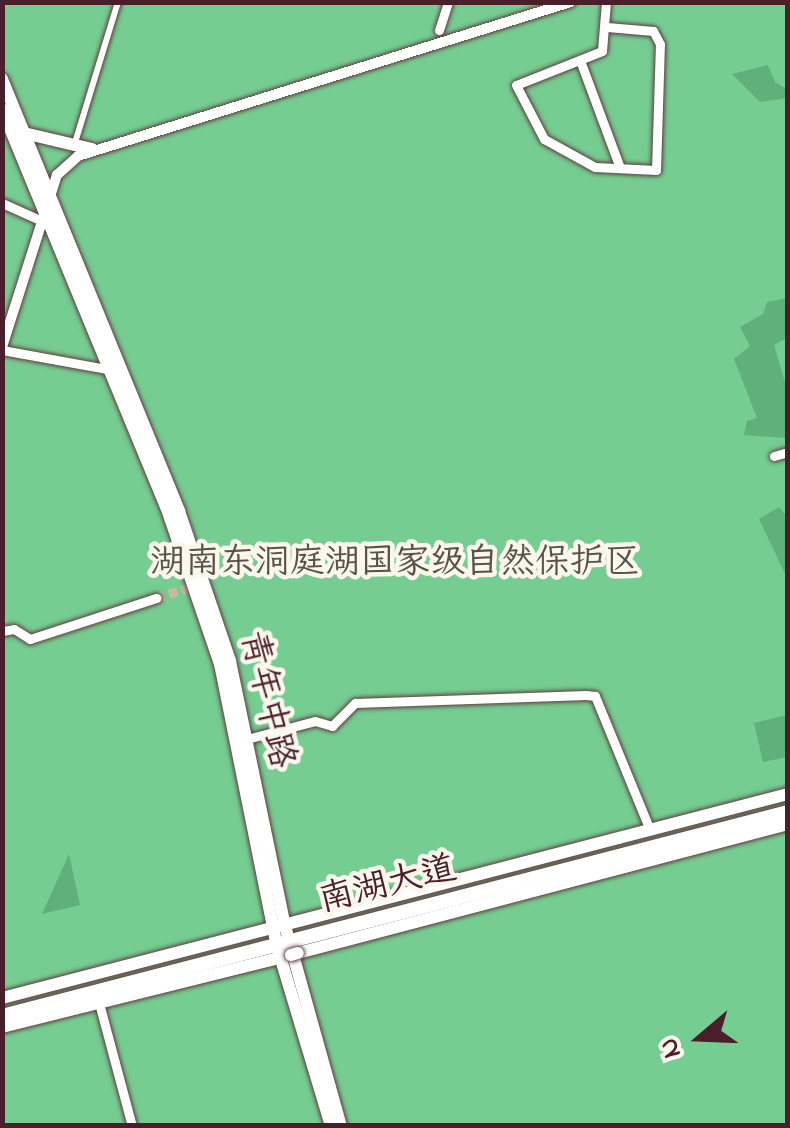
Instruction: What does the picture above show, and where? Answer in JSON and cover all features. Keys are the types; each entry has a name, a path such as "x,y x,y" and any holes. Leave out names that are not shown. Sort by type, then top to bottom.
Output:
{"main road":[{"name":"青年中路","path":"2,79 52,190 179,511 230,661 241,741"},
{"name":"青年中路","path":"2,109 43,216 112,372 220,664 331,1126"},
{"path":"28,134 92,150"},
{"path":"2,1027 100,1003 650,830 788,794"},
{"name":"南湖大道","path":"2,1013 284,943 788,809"},
{"path":"2,998 284,943 788,824"},
{"name":"青年中路","path":"284,943 341,1126"}],"street":[{"path":"74,147 118,2"},
{"path":"439,30 448,2"},
{"path":"112,372 2,348 57,175 92,150 546,5 571,2"},
{"path":"606,2 607,27 602,50 581,63 516,85 523,108 544,139 595,166 656,170 664,62 653,31 607,27"},
{"path":"581,63 619,165"},
{"path":"2,203 43,216"},
{"path":"774,456 788,452"},
{"path":"2,632 14,628 30,638 156,598"},
{"path":"241,741 314,721 332,726 355,703 586,694 595,696 650,830"},
{"path":"100,1003 132,1126"}],"green space":[{"name":"湖南东洞庭湖国家级自然保护区","path":"3,3 787,3 787,1126 3,1126"},
{"path":"768,65 775,82 787,89 787,98 760,102 732,74"},
{"path":"787,298 787,338 774,345 787,389 787,438 744,435 747,421 757,418 734,359 750,346 740,327 763,314 767,302"},
{"path":"779,507 787,516 787,578 759,519"},
{"path":"787,715 787,757 763,762 754,723"},
{"path":"69,854 80,905 42,914"}],"tunnel":[{"path":"156,598 193,586"}]}
